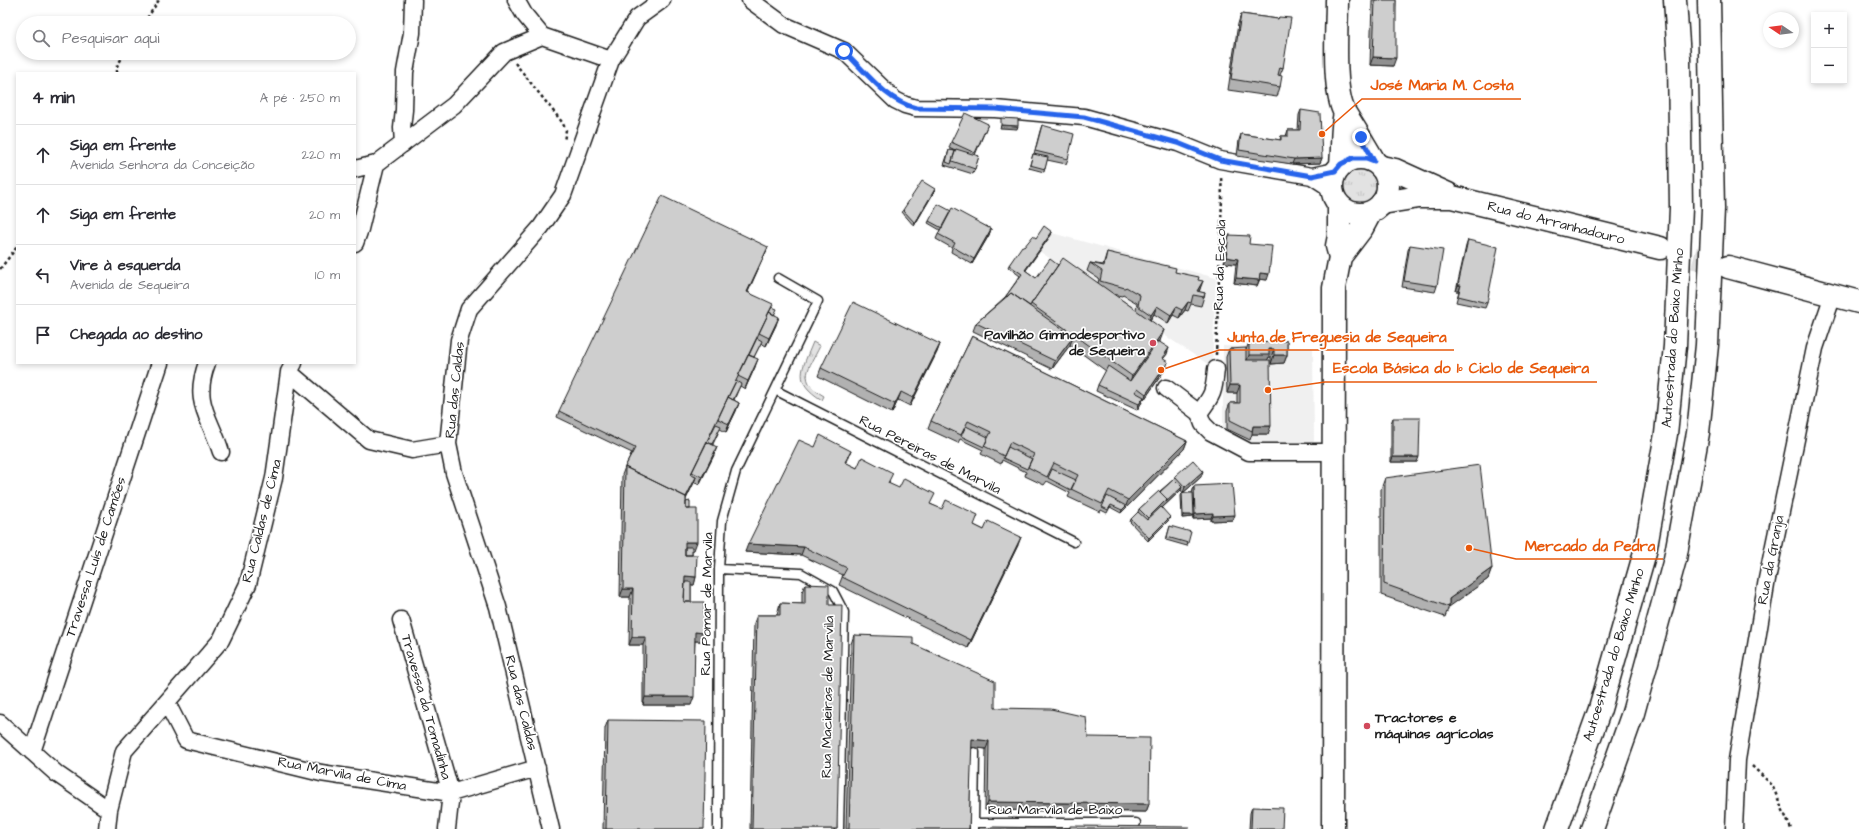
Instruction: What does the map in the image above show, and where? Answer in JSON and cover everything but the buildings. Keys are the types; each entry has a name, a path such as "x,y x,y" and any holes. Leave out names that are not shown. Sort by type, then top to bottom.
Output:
{"main road":[{"path":"1337,0 1336,62 1338,87 1345,113 1351,120 1388,182 1387,194 1340,257"},
{"name":"Autoestrada do Baixo Minho","path":"1557,829 1600,709 1644,552 1666,434 1676,346 1681,208 1679,58 1675,0"},
{"path":"1592,829 1633,713 1675,559 1698,434 1707,345 1713,209 1709,0"},
{"path":"1333,829 1334,288 1340,257 1337,246 1339,236 1337,182 1343,144 1342,127 1345,113"},
{"path":"1337,182 1349,160 1366,158 1378,164"},
{"name":"Rua do Arranhadouro","path":"1378,164 1445,192 1452,197"},
{"path":"1337,182 1351,213 1360,215 1376,208"},
{"name":"Rua do Arranhadouro","path":"1376,208 1419,197 1452,197 1660,248"},
{"path":"1728,267 1859,302"}],"street":[{"path":"403,144 402,128 404,110 404,72 412,33 412,0"},
{"path":"516,0 524,14 542,36 611,60"},
{"name":"Rua das Caldas","path":"551,829 498,607 454,473 448,444 459,340 469,309 541,227 563,195 611,60 637,18 662,0"},
{"path":"750,0 784,25 844,51 894,100 906,105 916,108 995,109 1084,117 1178,143 1220,160 1312,176 1337,182"},
{"path":"356,169 376,164 454,105 504,52 542,36"},
{"path":"356,239 376,164"},
{"name":"Rua da Granja","path":"1734,829 1737,760 1767,579 1815,348 1834,295"},
{"name":"Travessa Luís de Camões","path":"32,752 160,364"},
{"path":"207,364 202,376 200,398 221,452"},
{"path":"291,368 369,440 412,450 448,444"},
{"name":"Rua Caldas de Cima","path":"107,829 109,810 124,751 221,640 248,584 274,478 291,368"},
{"path":"1198,413 1210,398 1214,388 1216,369"},
{"path":"1166,388 1198,413 1203,424 1211,432 1249,452 1333,452"},
{"name":"Travessa da Tomadinha","path":"401,620 451,793"},
{"name":"Rua Marvila de Cima","path":"167,703 186,740 320,772 451,793 537,768"},
{"path":"0,723 57,774 109,810"},
{"path":"447,829 451,793"}],"lane":[{"name":"Rua Pomar de Marvila","path":"718,829 719,569 722,521 736,471 818,301 778,278"},
{"name":"Rua Pereiras de Marvila","path":"775,390 1074,542"},
{"name":"Rua Macieiras de Marvila","path":"719,569 801,573 833,591 844,612 839,829"},
{"name":"Rua Marvila de Baixo","path":"975,752 974,826 1136,824"}],"path":[{"path":"149,16 159,0"},
{"path":"504,52 518,65 562,122 566,130 563,146"},
{"path":"117,72 117,66 121,60"},
{"name":"Rua da Escola","path":"1216,369 1222,198 1220,160"},
{"path":"0,269 16,248"},
{"path":"1737,760 1745,762 1757,770 1772,786 1791,829"}],"shaded area":[{"path":"1052,233 1216,278 1212,367 1039,251"},
{"path":"1223,346 1313,348 1314,441 1312,444 1308,446 1246,444 1223,431"}],"green space":[{"path":"1357,168 1365,168 1372,171 1377,176 1380,187 1377,198 1372,203 1365,206 1357,206 1350,203 1345,198 1342,191 1342,183 1345,176 1350,171"},
{"path":"813,342 820,346 807,374 810,385 824,396 822,400 806,387 803,381 803,368"}],"tunnel":[{"path":"1662,249 1728,267"}],"place":[{"name":"José Maria M. Costa","path":"1322,134"},
{"name":"Pavilhão Gimnodesportivo de Sequeira","path":"1153,343"},
{"name":"Junta de Freguesia de Sequeira","path":"1161,370"},
{"name":"Escola Básica do 1º Ciclo de Sequeira","path":"1268,390"},
{"name":"Mercado da Pedra","path":"1469,548"},
{"name":"Tractores e máquinas agrícolas","path":"1367,726"}],"route":[{"path":"844,51 894,100 916,108 995,109 1084,117 1178,143 1220,160 1312,176 1324,175 1335,171 1341,164 1353,158 1366,158 1374,161 1361,137"}]}
